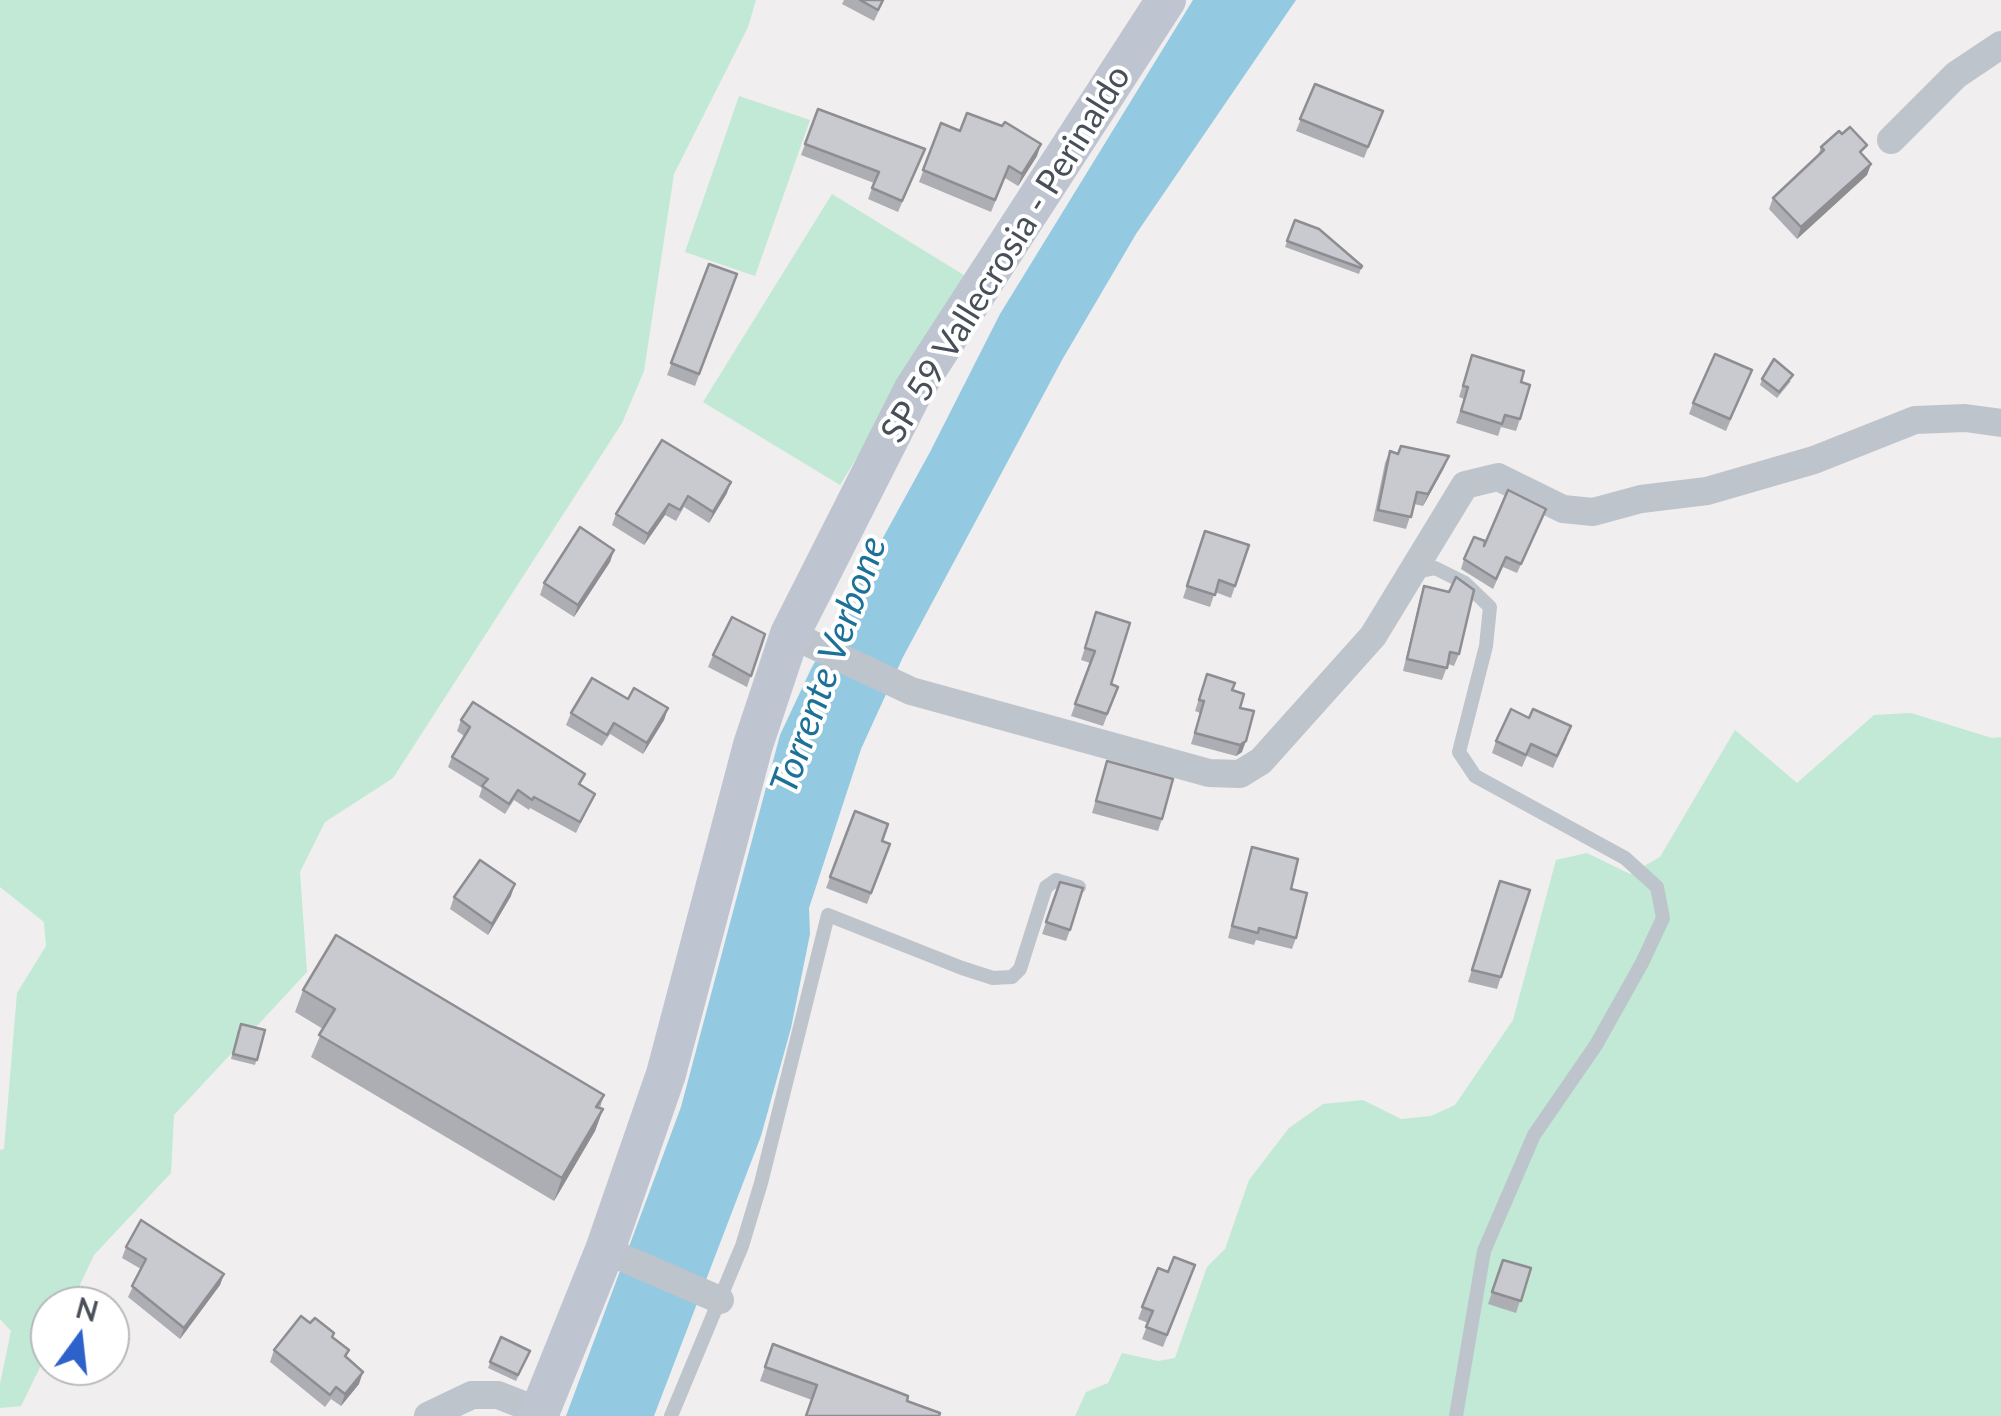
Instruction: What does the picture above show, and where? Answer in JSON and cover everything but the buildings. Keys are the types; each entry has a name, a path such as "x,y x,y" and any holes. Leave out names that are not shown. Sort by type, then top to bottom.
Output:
{"main road":[{"name":"SP 59 Vallecrosia - Perinaldo","path":"538,1414 611,1253 666,1074 753,744 914,389 1166,0"}],"street":[{"path":"1892,140 1956,76 2001,45"},
{"path":"803,640 911,691 1209,773 1240,774 1261,760 1373,636 1465,485 1498,476 1564,508 1592,512 1641,499 1706,491 1814,460 1915,420 1965,418 2001,423"},
{"path":"611,1253 714,1297"},
{"path":"428,1416 472,1395 498,1395 538,1414"}],"lane":[{"path":"1413,572 1435,568 1465,583 1490,607 1486,646 1458,752 1475,776 1625,858 1658,887 1663,918 1596,1045 1534,1136 1484,1251 1456,1416"},
{"path":"671,1416 714,1297 742,1246 762,1182 828,915 962,968 994,978 1012,976 1020,969 1046,887 1056,880 1078,887"}],"green space":[{"path":"0,0 756,0 748,27 674,174 644,371 622,423 393,778 325,822 300,872 307,972 174,1115 171,1173 94,1255 79,1286 30,1286 31,1386 21,1406 0,1408 0,1384 11,1331 0,1319 0,1150 4,1149 17,993 46,946 44,922 0,887"},
{"path":"739,96 810,120 755,276 685,252"},
{"path":"832,194 967,277 840,485 703,402"},
{"path":"1911,713 1992,738 2001,737 2001,1416 1075,1416 1086,1392 1108,1383 1122,1353 1158,1361 1175,1358 1207,1267 1225,1249 1249,1180 1289,1128 1323,1104 1363,1100 1401,1119 1431,1116 1455,1105 1513,1020 1556,860 1587,853 1630,874 1660,857 1735,730 1797,783 1874,715"}],"water":[{"name":"Torrente Verbone","path":"1193,0 1296,0 1136,234 1062,360 903,657 861,749 809,908 810,934 791,1028 761,1136 654,1416 566,1416 681,1107 780,735 811,669 930,452 1000,314"}]}
